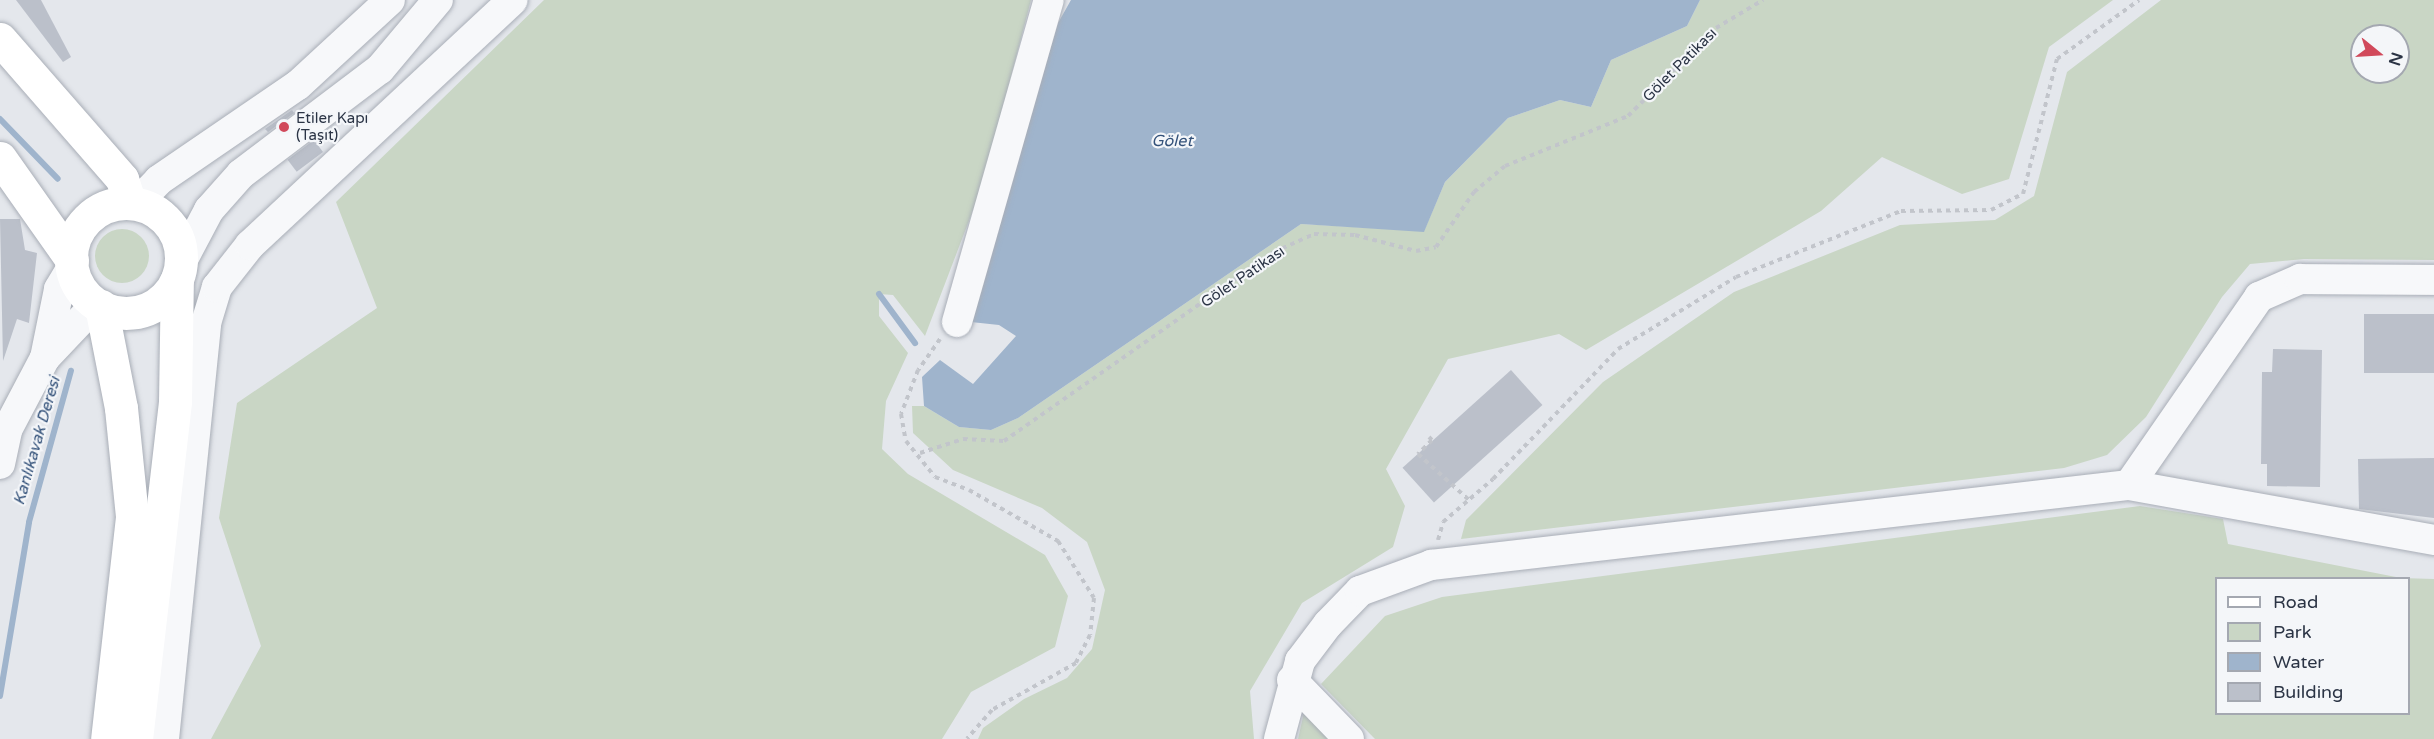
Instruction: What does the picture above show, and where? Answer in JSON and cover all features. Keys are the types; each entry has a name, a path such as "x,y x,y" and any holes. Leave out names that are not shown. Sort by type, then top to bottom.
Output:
{"main road":[{"path":"0,39 122,179 133,203 165,218 180,247 175,401 136,739"},
{"path":"0,158 99,305 121,408 132,517 107,739"},
{"path":"72,263 77,234 93,214 133,203"},
{"path":"99,305 126,312 151,307 179,271"}],"street":[{"path":"133,203 159,180 298,85 390,0"},
{"path":"179,271 209,210 241,174 380,69 438,0"},
{"path":"164,739 206,322 217,287 250,245 513,0"},
{"path":"957,322 1049,0"},
{"path":"45,358 59,289 72,263"},
{"path":"2129,485 2259,297 2300,279 2434,280"},
{"path":"0,464 3,430 45,358 99,305"},
{"path":"1279,739 1292,680 1328,624 1360,591 1431,565 2129,485 2434,540"},
{"path":"1292,680 1349,739"}],"path":[{"name":"Gölet Patikası","path":"920,453 963,439 1004,441 1274,252 1314,234 1355,235 1416,251 1436,247 1460,208 1504,166 1628,116 1716,28 1763,0"},
{"path":"1431,565 1443,522 1468,500 1618,349 1736,277 1901,211 1991,210 2023,194 2057,59 2139,0"},
{"path":"957,322 918,370 902,414 906,441 920,453 935,477 969,490 1058,541 1094,598 1090,636 1076,663 992,710 967,739"},
{"path":"1429,437 1432,440 1418,454 1468,500"}],"green space":[{"path":"544,0 1031,0 983,184 925,336 893,295 879,294 879,316 908,353 886,401 882,449 908,474 1045,555 1068,596 1055,647 971,692 942,739 211,739 261,646 219,518 237,403 377,308 336,202"},
{"path":"1700,0 2113,0 2049,47 2009,179 1962,194 1882,157 1821,211 1586,350 1559,334 1448,359 1386,469 1405,506 1393,547 1302,603 1250,691 1254,739 978,739 983,728 1024,699 1067,678 1092,649 1105,590 1087,542 1042,508 953,470 913,433 912,406 924,406 959,427 991,430 1018,418 1301,224 1424,231 1445,182 1508,118 1560,100 1591,107 1611,60 1687,26"},
{"path":"2161,0 2434,0 2434,260 2304,259 2250,264 2222,297 2146,417 2107,455 2064,468 1461,539 1466,520 1603,382 1734,292 1900,225 1995,220 2034,196 2067,72"},
{"path":"117,229 127,229 137,233 145,241 149,256 145,271 137,279 127,283 117,283 107,279 99,271 95,261 95,251 99,241 107,233"},
{"path":"2140,506 2223,519 2228,544 2396,577 2215,577 2215,715 2410,715 2410,578 2434,579 2434,739 1375,739 1321,684 1385,616 1442,597"},
{"path":"1305,708 1335,739 1298,739"}],"water":[{"name":"Gölet","path":"1071,0 1700,0 1687,26 1611,60 1591,107 1560,100 1508,118 1445,182 1424,232 1301,224 1018,418 991,430 959,427 924,406 922,377 940,360 973,384 1016,336 999,325 971,322 1058,23"}],"building":[{"path":"16,0 41,0 71,57 63,62"},
{"path":"292,110 294,113 268,132 265,129"},
{"path":"314,140 323,152 297,172 288,160"},
{"path":"0,219 20,219 25,250 37,253 29,323 17,319 3,361"},
{"path":"2364,314 2434,314 2434,373 2364,373"},
{"path":"2273,349 2322,350 2320,487 2267,486 2267,464 2261,464 2262,372 2272,372"},
{"path":"1511,370 1542,405 1434,503 1403,468"},
{"path":"2434,458 2434,518 2359,509 2358,459"}],"waterway":[{"name":"Kanlıkavak Deresi","path":"0,119 58,179"},
{"path":"879,294 915,343"},
{"name":"Kanlıkavak Deresi","path":"0,696 29,522 71,371"}],"place":[{"name":"Etiler Kapı (Taşıt)","path":"284,127"}]}
